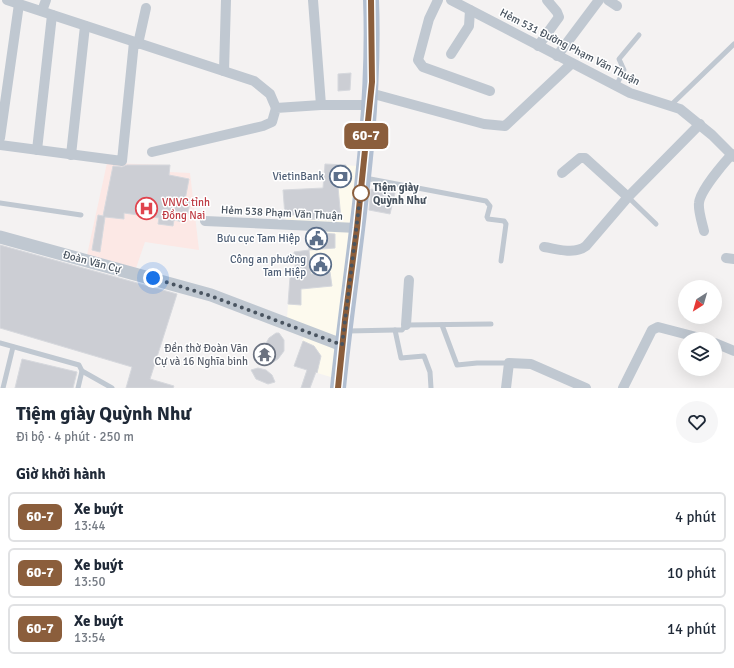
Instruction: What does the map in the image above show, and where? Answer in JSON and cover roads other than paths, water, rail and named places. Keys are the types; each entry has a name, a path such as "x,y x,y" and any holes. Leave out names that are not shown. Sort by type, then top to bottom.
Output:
{"main road":[{"path":"338,388 357,228 369,99 372,82 373,40 371,0"}],"street":[{"path":"7,0 254,81 270,94 276,108 272,122 264,126 152,152"},
{"path":"37,150 47,13 46,0"},
{"path":"224,71 226,0"},
{"path":"313,0 321,105"},
{"path":"438,0 429,19 419,53 419,64 423,67 490,91"},
{"name":"Hẻm 531 Đường Phạm Văn Thuận","path":"452,0 571,64 630,93 680,110 700,124 733,156"},
{"path":"557,56 599,0"},
{"path":"538,46 559,17 558,12 547,1"},
{"path":"0,138 19,4"},
{"path":"0,145 122,161 136,43 146,8"},
{"path":"451,54 469,26 470,10"},
{"path":"71,155 85,26"},
{"path":"276,108 321,105 369,99 484,124 505,126 571,64"},
{"path":"544,247 580,251 628,197 700,124"},
{"path":"704,231 698,205 700,198 717,172 733,156"},
{"path":"562,173 580,158 585,158 628,197"},
{"name":"Hẻm 538 Phạm Văn Thuận","path":"205,221 357,228"},
{"name":"Đoàn Văn Cự","path":"0,237 211,296 343,338"},
{"path":"406,325 409,280"},
{"path":"623,388 652,330 658,326 679,332"},
{"path":"722,346 734,351"},
{"path":"506,388 509,363 531,364 586,388"}],"lane":[{"path":"616,86 624,70 620,62 621,55 638,35"},
{"path":"670,106 734,44"},
{"path":"362,177 486,201 490,206 486,216 488,219 504,221 506,224 501,261"},
{"path":"628,197 656,224"},
{"path":"0,203 81,215"},
{"path":"343,338 402,330 406,325 491,324"},
{"path":"442,325 457,365 477,363 509,363"},
{"path":"395,330 401,358 424,356 430,372 431,388"},
{"path":"0,343 79,365 82,371 112,388"},
{"path":"3,388 13,347"},
{"path":"78,388 82,371"}],"place":[{"name":"VietinBank","path":"340,176"},
{"name":"Tiệm giày Quỳnh Như","path":"361,193"},
{"name":"VNVC tỉnh Đồng Nai","path":"146,208"},
{"name":"Bưu cục Tam Hiệp","path":"316,238"},
{"name":"Công an phường Tam Hiệp","path":"321,265"},
{"name":"Đền thờ Đoàn Văn Cự và 16 Nghĩa binh","path":"264,354"}]}
